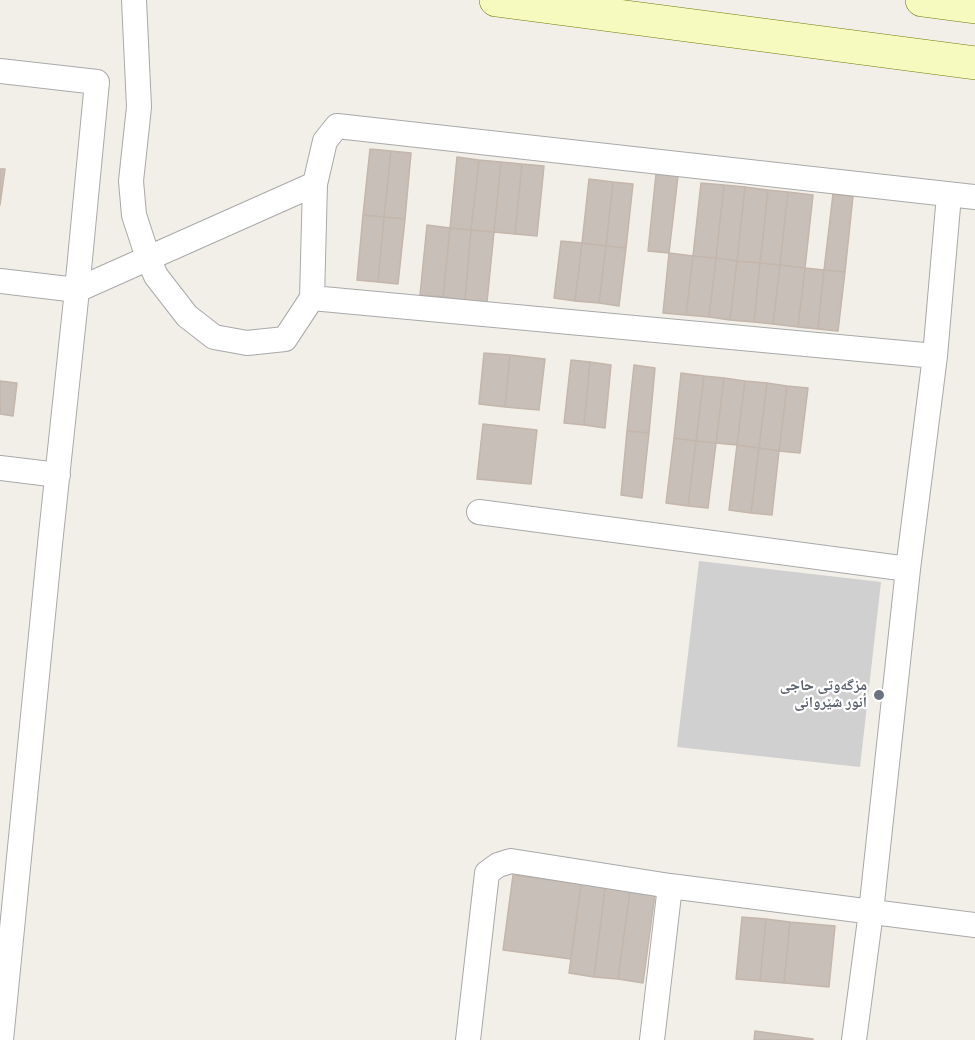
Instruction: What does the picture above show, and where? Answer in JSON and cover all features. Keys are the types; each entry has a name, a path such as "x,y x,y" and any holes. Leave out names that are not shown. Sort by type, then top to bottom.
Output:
{"street":[{"path":"134,0 139,107 131,182 134,215 156,276 187,316 214,337 247,343 285,339 312,298 315,184 325,141 337,126 975,197"},
{"path":"496,0 974,54"},
{"path":"922,0 975,7"},
{"path":"0,71 97,82 78,290 1,1040"},
{"path":"0,281 78,290 315,184"},
{"path":"854,1040 871,912 935,356 949,195"},
{"path":"312,298 935,356"},
{"path":"0,468 58,475"},
{"path":"479,512 909,568"},
{"path":"468,1040 488,873 498,865 511,861 670,886 975,925"},
{"path":"652,1040 670,886"}],"shaded area":[{"path":"699,561 881,582 860,767 677,747"}],"building":[{"path":"370,149 391,151 384,217 363,215"},
{"path":"391,151 411,153 405,219 384,217"},
{"path":"457,157 479,160 471,230 450,228"},
{"path":"479,160 501,162 494,232 471,230"},
{"path":"501,162 522,164 515,234 494,232"},
{"path":"522,164 544,166 537,236 515,234"},
{"path":"0,169 5,169 0,205"},
{"path":"656,174 678,176 669,253 648,251"},
{"path":"589,179 613,182 606,246 582,243"},
{"path":"613,182 633,184 626,248 606,246"},
{"path":"701,183 724,185 716,258 693,256"},
{"path":"724,185 745,187 737,261 716,258"},
{"path":"745,187 768,190 760,263 737,261"},
{"path":"768,190 788,192 780,265 760,263"},
{"path":"788,192 813,195 805,268 780,265"},
{"path":"833,194 853,196 845,272 824,270"},
{"path":"363,215 384,217 378,282 357,280"},
{"path":"384,217 405,219 398,284 378,282"},
{"path":"427,225 450,228 443,297 420,295"},
{"path":"450,228 471,230 465,300 443,297"},
{"path":"471,230 494,232 487,302 465,300"},
{"path":"561,241 582,243 575,301 554,298"},
{"path":"582,243 606,246 599,303 575,301"},
{"path":"606,246 626,248 619,306 599,303"},
{"path":"669,253 693,256 686,315 663,313"},
{"path":"693,256 716,258 709,317 686,315"},
{"path":"716,258 737,261 730,320 709,317"},
{"path":"737,261 760,263 754,322 730,320"},
{"path":"760,263 780,265 773,324 754,322"},
{"path":"780,265 805,268 798,327 773,324"},
{"path":"805,268 824,270 818,329 798,327"},
{"path":"824,270 845,272 838,331 818,329"},
{"path":"484,353 510,355 505,407 479,404"},
{"path":"510,355 545,359 539,410 505,407"},
{"path":"571,360 590,362 584,425 564,423"},
{"path":"590,362 611,365 605,428 584,425"},
{"path":"634,365 655,368 649,433 627,431"},
{"path":"681,373 704,376 696,441 674,438"},
{"path":"704,376 724,378 716,443 696,441"},
{"path":"724,378 745,381 737,445 716,443"},
{"path":"0,381 17,383 13,416 0,414"},
{"path":"745,381 767,383 759,448 737,445"},
{"path":"767,383 787,386 779,451 759,448"},
{"path":"787,386 808,388 800,453 779,451"},
{"path":"483,424 537,430 531,484 477,479"},
{"path":"627,431 649,433 642,498 621,495"},
{"path":"674,438 696,441 688,506 666,503"},
{"path":"696,441 716,443 708,508 688,506"},
{"path":"737,445 759,448 751,513 729,510"},
{"path":"759,448 779,451 772,515 751,513"},
{"path":"513,875 581,884 571,959 503,950"},
{"path":"581,884 605,888 594,977 569,973"},
{"path":"605,888 630,891 618,979 594,977"},
{"path":"630,891 655,894 643,983 618,979"},
{"path":"742,917 766,919 760,981 736,979"},
{"path":"766,919 790,922 784,983 760,981"},
{"path":"790,922 835,926 829,987 784,983"},
{"path":"755,1031 813,1039 813,1040 754,1040"}],"place":[{"name":"مزگەوتی حاجی أنور شێروانی","path":"879,695"}]}
